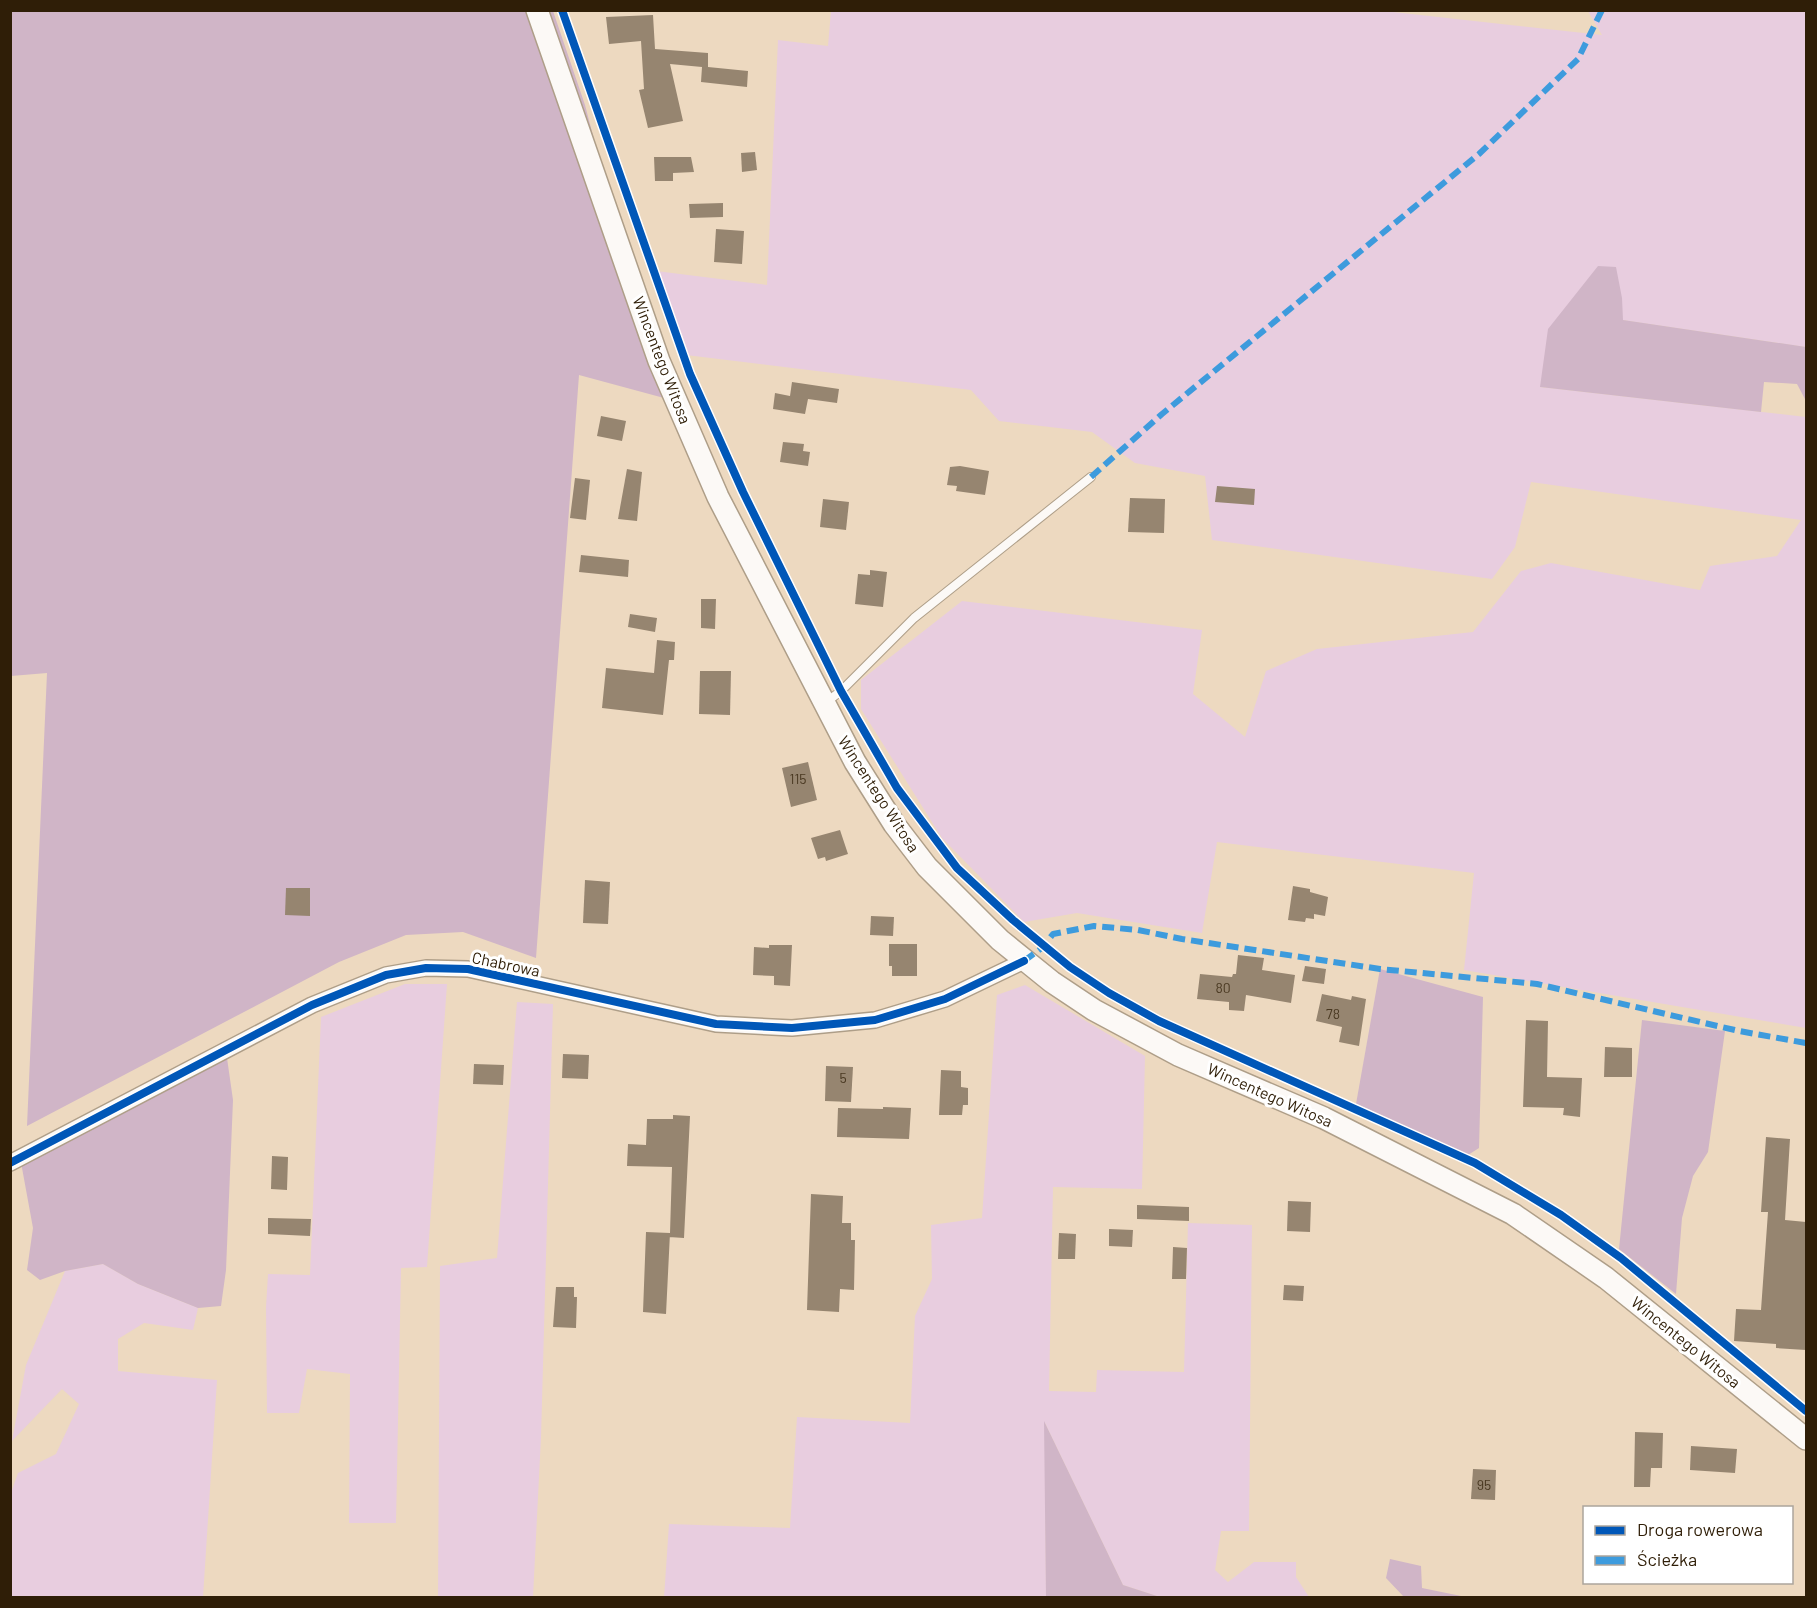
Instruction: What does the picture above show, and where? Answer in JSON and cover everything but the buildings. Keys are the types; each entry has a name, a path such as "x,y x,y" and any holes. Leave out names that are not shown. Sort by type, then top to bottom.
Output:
{"main road":[{"name":"Wincentego Witosa","path":"537,10 659,361 718,497 855,762 894,824 927,867 963,905 1024,961 1094,1010 1178,1055 1323,1118 1513,1214 1606,1278 1806,1439"}],"street":[{"name":"Chabrowa","path":"10,1163 312,1005 386,975 426,968 468,969 716,1024 792,1028 875,1020 945,999 1024,961"}],"lane":[{"path":"824,704 841,691 914,618 1091,477"}],"shaded area":[{"path":"1375,10 1602,35 1588,11 1806,11 1806,347 1622,320 1622,298 1540,387 1806,417 1806,1028 1464,970 1474,873 1217,842 1202,933 1077,913 1024,922 942,838 861,709 861,680 962,601 1202,630 1193,694 1245,737 1266,671 1317,649 1473,632 1521,571 1551,563 1700,590 1710,566 1777,556 1801,520 1531,482 1515,547 1492,579 1212,540 1205,476 1135,463 1092,432 999,421 971,390 686,355 656,271 767,285 778,40 828,46 831,11"},
{"path":"11,11 553,11 585,105 629,273 659,361 664,398 579,375 536,958 463,932 406,935 339,962 27,1126 47,673 11,676"},
{"path":"1598,266 1616,267 1622,298 1623,320 1806,347 1806,401 1797,384 1764,382 1761,412 1540,387 1548,329"},
{"path":"1380,969 1483,997 1479,1148 1468,1155 1356,1104"},
{"path":"405,984 447,984 427,1267 401,1268 396,1523 349,1523 350,1374 307,1369 299,1413 267,1413 268,1274 310,1275 321,1017"},
{"path":"1025,985 1145,1056 1142,1189 1053,1187 1049,1391 1096,1392 1097,1370 1184,1372 1188,1223 1252,1225 1249,1531 1221,1531 1215,1570 1228,1582 1254,1562 1296,1562 1296,1577 1309,1597 1160,1597 1123,1585 1045,1423 1046,1597 664,1598 669,1524 790,1528 797,1417 910,1423 915,1316 932,1279 931,1225 982,1218 997,995"},
{"path":"517,1002 553,1004 541,1437 533,1597 438,1597 440,1266 497,1258"},
{"path":"1642,1020 1725,1031 1708,1152 1693,1176 1682,1218 1676,1294 1619,1249"},
{"path":"226,1051 233,1100 226,1270 221,1306 198,1308 138,1284 103,1264 65,1271 40,1280 27,1270 33,1228 20,1157"},
{"path":"103,1264 138,1284 198,1308 193,1330 144,1323 118,1339 118,1371 217,1380 203,1597 11,1597 10,1496 18,1473 56,1454 79,1404 62,1389 12,1441 26,1365 65,1271"},
{"path":"1044,1421 1123,1585 1160,1597 1046,1597"},
{"path":"1390,1559 1421,1566 1422,1588 1466,1597 1404,1597 1386,1578"}],"marked path":[{"path":"1091,477 1162,414 1479,154 1578,59 1602,10"},
{"path":"1024,961 1043,947 1053,934 1094,926 1138,930 1182,939 1380,969 1537,984 1739,1031 1806,1043"}],"cycle path":[{"path":"562,10 690,374 743,492 841,691 897,788 957,868 1013,920 1070,967 1109,993 1159,1021 1475,1163 1561,1215 1621,1258 1806,1411"},
{"path":"10,1163 312,1005 386,975 426,968 468,969 716,1024 792,1028 875,1020 945,999 1024,961"}]}
